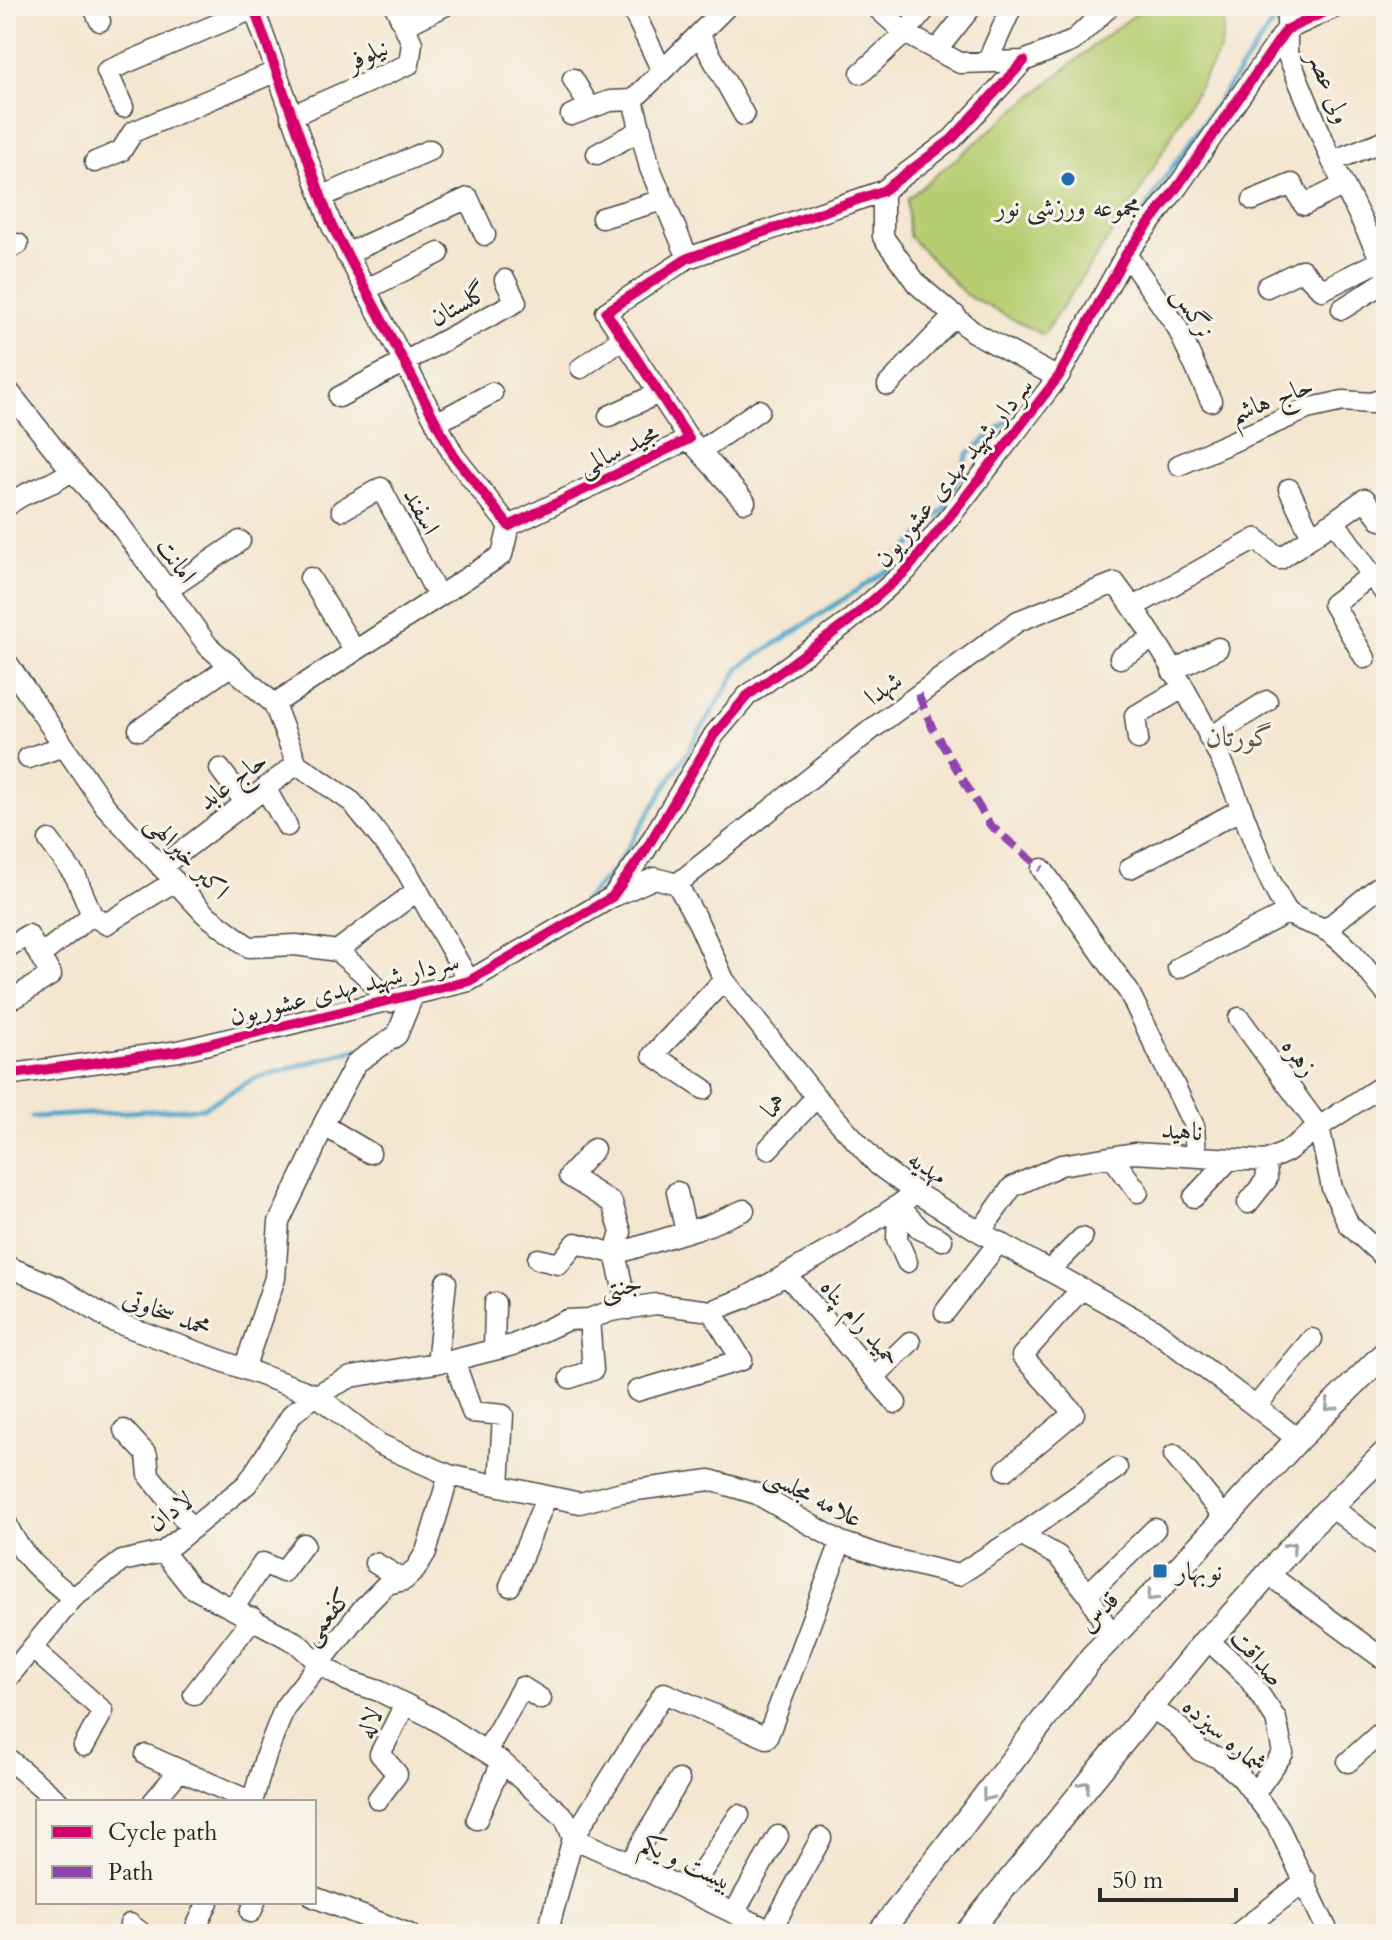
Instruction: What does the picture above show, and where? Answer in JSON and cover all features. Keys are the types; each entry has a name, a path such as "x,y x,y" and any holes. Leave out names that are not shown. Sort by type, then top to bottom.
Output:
{"main road":[{"name":"قدس","path":"879,1934 1092,1657 1226,1519 1298,1439 1386,1352"},
{"path":"966,1934 1207,1639 1330,1506 1386,1452"}],"street":[{"name":"نیلوفر","path":"291,116 409,64 412,43 395,6"},
{"path":"404,26 444,6"},
{"path":"631,6 662,71"},
{"path":"573,79 581,111 610,101 633,100 727,6"},
{"path":"877,6 906,33 960,63 1029,59 1073,41 1110,6"},
{"path":"861,73 906,33 928,6"},
{"path":"932,48 972,6"},
{"path":"1287,16 1338,6"},
{"path":"123,107 107,71 256,7 275,72 331,224 454,456 509,526 502,555 274,704"},
{"path":"987,62 1009,13"},
{"name":"ولی عصر","path":"1287,16 1287,53 1332,161 1385,268"},
{"name":"سردار شهید مهدی عشوریون","path":"6,1075 179,1051 469,981 612,897 645,851 714,735 747,696 848,622 907,570 1059,376 1126,254 1178,186 1287,16"},
{"path":"699,34 744,115"},
{"name":"مجید سالمی","path":"509,526 695,445 606,312 688,258 883,191 952,139 1029,59"},
{"path":"95,162 121,151 133,132 275,72"},
{"path":"633,100 650,168 688,258"},
{"path":"597,154 641,130"},
{"path":"1332,161 1386,140"},
{"path":"321,197 430,150"},
{"path":"1253,200 1292,184 1304,205 1344,185"},
{"path":"883,191 883,237 917,284 973,332 1059,376"},
{"path":"346,254 468,198 485,235"},
{"path":"602,218 663,200"},
{"path":"365,290 439,253"},
{"name":"نرگس","path":"1126,254 1177,327 1211,401"},
{"path":"1267,287 1302,270 1322,290 1385,268"},
{"path":"1342,309 1385,268"},
{"name":"گلستان","path":"403,363 516,302 505,280"},
{"path":"888,385 955,315"},
{"path":"581,368 623,338"},
{"path":"339,397 403,363"},
{"name":"امانت","path":"6,388 71,470 117,521 208,646 274,704 297,764"},
{"path":"436,423 492,393"},
{"path":"609,416 659,393"},
{"name":"حاج هاشم","path":"1179,465 1307,409 1343,401 1371,403 1386,398"},
{"path":"745,502 695,445 759,410"},
{"path":"6,507 14,500 60,481 71,470"},
{"name":"اسفند","path":"342,510 381,488 438,596"},
{"path":"1289,489 1312,537"},
{"path":"1133,607 1256,539 1280,559 1365,499 1381,520 1386,516"},
{"path":"1334,521 1386,595"},
{"path":"166,591 240,541"},
{"path":"1365,658 1333,604 1372,575"},
{"path":"310,578 355,651"},
{"name":"شهدا","path":"677,884 872,729 1018,621 1115,583 1178,679 1209,738 1261,863 1287,913"},
{"path":"1120,658 1153,639"},
{"path":"1138,739 1135,716 1218,648"},
{"name":"اکبر خیرالهی","path":"6,661 105,806 205,914 249,947 296,945 337,951"},
{"path":"139,730 230,666"},
{"path":"1209,738 1267,701"},
{"path":"28,758 64,746"},
{"path":"297,764 352,802 406,870 469,981"},
{"name":"حاج عابد","path":"92,915 106,924 168,874 246,803 297,764"},
{"path":"220,769 246,803"},
{"path":"265,788 287,826"},
{"path":"1130,868 1240,810"},
{"path":"41,955 92,915 76,877 49,840"},
{"path":"1042,869 1129,992 1194,1126 1196,1156"},
{"path":"612,897 655,878 677,884"},
{"path":"1325,930 1386,881"},
{"name":"مهدیه","path":"677,884 724,980 816,1097 878,1165 916,1193 980,1232 1152,1328 1298,1439"},
{"path":"390,1002 337,951 418,890"},
{"path":"1178,968 1287,913 1325,930 1352,952 1386,993"},
{"path":"6,948 28,935 51,975 16,997"},
{"path":"704,1089 653,1055 724,980"},
{"path":"244,1369 275,1278 279,1222 323,1125 356,1063 397,1035 414,993"},
{"name":"زهره","path":"1239,1018 1319,1127"},
{"path":"1248,1203 1267,1179 1266,1161 1286,1152 1386,1083"},
{"name":"هما","path":"768,1149 816,1097"},
{"path":"323,1125 370,1153"},
{"path":"1319,1127 1332,1188 1349,1225 1386,1259"},
{"path":"594,1149 569,1176 612,1203 621,1232 615,1254 628,1309"},
{"name":"ناهید","path":"980,1232 1012,1187 1061,1165 1134,1153 1266,1161"},
{"path":"1112,1157 1138,1192"},
{"path":"1194,1197 1229,1160"},
{"path":"677,1192 686,1232"},
{"name":"جنتی","path":"316,1395 351,1377 446,1361 513,1345 567,1320 589,1319 656,1304 711,1311 745,1298 787,1275 916,1193"},
{"path":"898,1205 920,1229 942,1240"},
{"path":"898,1205 897,1239 907,1262"},
{"path":"538,1259 559,1264 576,1243 615,1254 709,1225 744,1210"},
{"path":"1050,1270 1082,1238"},
{"path":"945,1312 999,1242"},
{"name":"محمد سخاوتی","path":"6,1266 60,1288 112,1321 316,1395"},
{"name":"حمید رام پناه","path":"787,1275 896,1403"},
{"path":"446,1282 446,1361 472,1412 503,1415 499,1486"},
{"path":"1006,1470 1074,1413 1022,1356 1082,1288"},
{"path":"494,1350 495,1303"},
{"path":"637,1391 742,1360 711,1311"},
{"path":"570,1378 593,1370 589,1319"},
{"path":"1257,1405 1312,1339"},
{"path":"874,1377 910,1342"},
{"name":"علامه مجلسی","path":"316,1395 379,1444 449,1475 580,1503 622,1492 710,1480 757,1494 841,1542 892,1559 958,1575 1117,1468"},
{"name":"لادان","path":"6,1680 73,1598 122,1561 163,1552 247,1484 293,1413 316,1395"},
{"path":"124,1430 147,1455 149,1475 192,1529"},
{"path":"1174,1455 1226,1519"},
{"name":"کفعمی","path":"253,1800 285,1707 364,1607 387,1584 404,1580 415,1570 426,1552 449,1475"},
{"path":"510,1586 546,1498"},
{"path":"1330,1506 1386,1549"},
{"path":"1088,1594 1155,1529"},
{"path":"8,1535 48,1578 73,1598"},
{"path":"1021,1535 1058,1556 1088,1594 1112,1637"},
{"path":"547,1934 573,1838 664,1693 767,1738 841,1542"},
{"path":"233,1609 263,1563 283,1572 304,1544"},
{"path":"163,1552 191,1587 297,1643 320,1664 348,1681 379,1691 433,1718 494,1757 565,1818 573,1838"},
{"path":"375,1563 404,1580"},
{"path":"1268,1574 1386,1661"},
{"path":"194,1694 253,1618"},
{"name":"صداقت","path":"1207,1639 1247,1676 1276,1719 1283,1753 1254,1794"},
{"path":"32,1648 103,1711 84,1746"},
{"path":"477,1819 494,1757 522,1687 541,1699"},
{"name":"لاله","path":"378,1799 397,1774 380,1754 405,1704"},
{"name":"شماره سیزده","path":"1149,1707 1175,1723 1200,1751 1219,1758 1241,1777 1277,1824 1329,1934"},
{"path":"1348,1762 1386,1728"},
{"path":"146,1755 248,1800"},
{"path":"6,1757 57,1800"},
{"path":"155,1800 180,1770"},
{"path":"630,1863 679,1780"},
{"path":"689,1891 739,1815"},
{"path":"734,1913 778,1836"},
{"name":"بیست و یکم","path":"573,1838 774,1932"},
{"path":"774,1932 821,1838"},
{"path":"1237,1934 1306,1880"},
{"path":"316,1898 409,1934"},
{"path":"194,1934 207,1904"}],"green space":[{"path":"1147,6 1226,6 1221,48 1138,195 1043,335 966,295 909,236 907,199 1103,38"}],"waterway":[{"path":"1139,221 1160,185 1281,11"},
{"path":"577,908 615,868 740,667 888,570 945,508 968,454 1022,409"},
{"path":"32,1117 203,1108 253,1079 362,1048"}],"marked path":[{"path":"918,694 933,729 990,825 1042,869"}],"cycle path":[{"path":"253,6 331,224 454,456 509,526 689,439 606,312 688,258 883,191 952,139 1024,61"},
{"path":"6,1075 179,1051 469,981 612,897 645,851 714,735 747,696 848,622 907,570 966,496 1059,376 1126,254 1178,186 1286,30 1338,6"}],"place":[{"name":"مجموعه ورزشی نور","path":"1068,179"},
{"name":"نوبهار","path":"1160,1571"}],"district":[{"name":"گورتان","path":"1239,736"}]}
